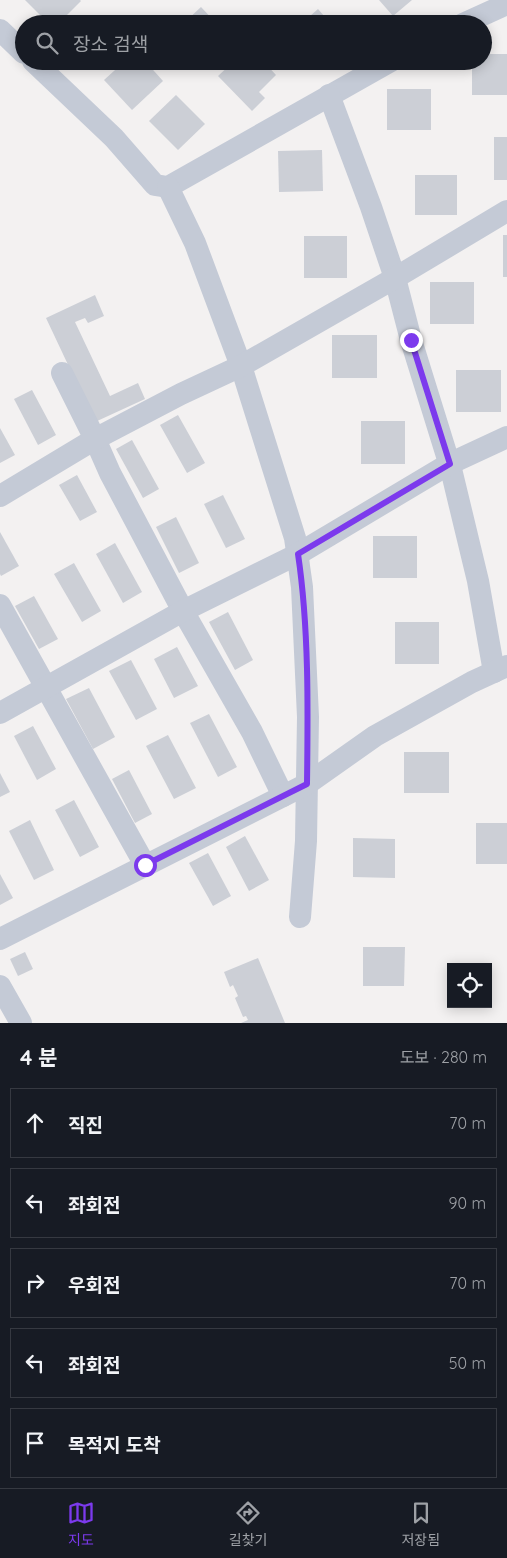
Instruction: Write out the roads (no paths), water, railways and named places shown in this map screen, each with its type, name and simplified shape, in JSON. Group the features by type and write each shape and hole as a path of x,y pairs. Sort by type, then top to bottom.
{"street":[{"path":"483,15 507,4"},
{"path":"0,30 15,44"},
{"path":"42,70 114,138 156,186 168,187 375,70"},
{"path":"0,939 307,784 374,736 501,668 450,464 411,340 395,278 371,207 329,95"},
{"path":"168,187 195,243 240,366 292,528 298,554 302,587 308,717 306,841 300,918"},
{"path":"0,496 95,440 181,394 240,366 507,212"},
{"path":"62,373 110,473 183,611 252,732 283,796"},
{"path":"0,713 183,611 298,554 450,464 507,438"},
{"path":"0,605 145,865"},
{"path":"0,986 21,1023"}]}
